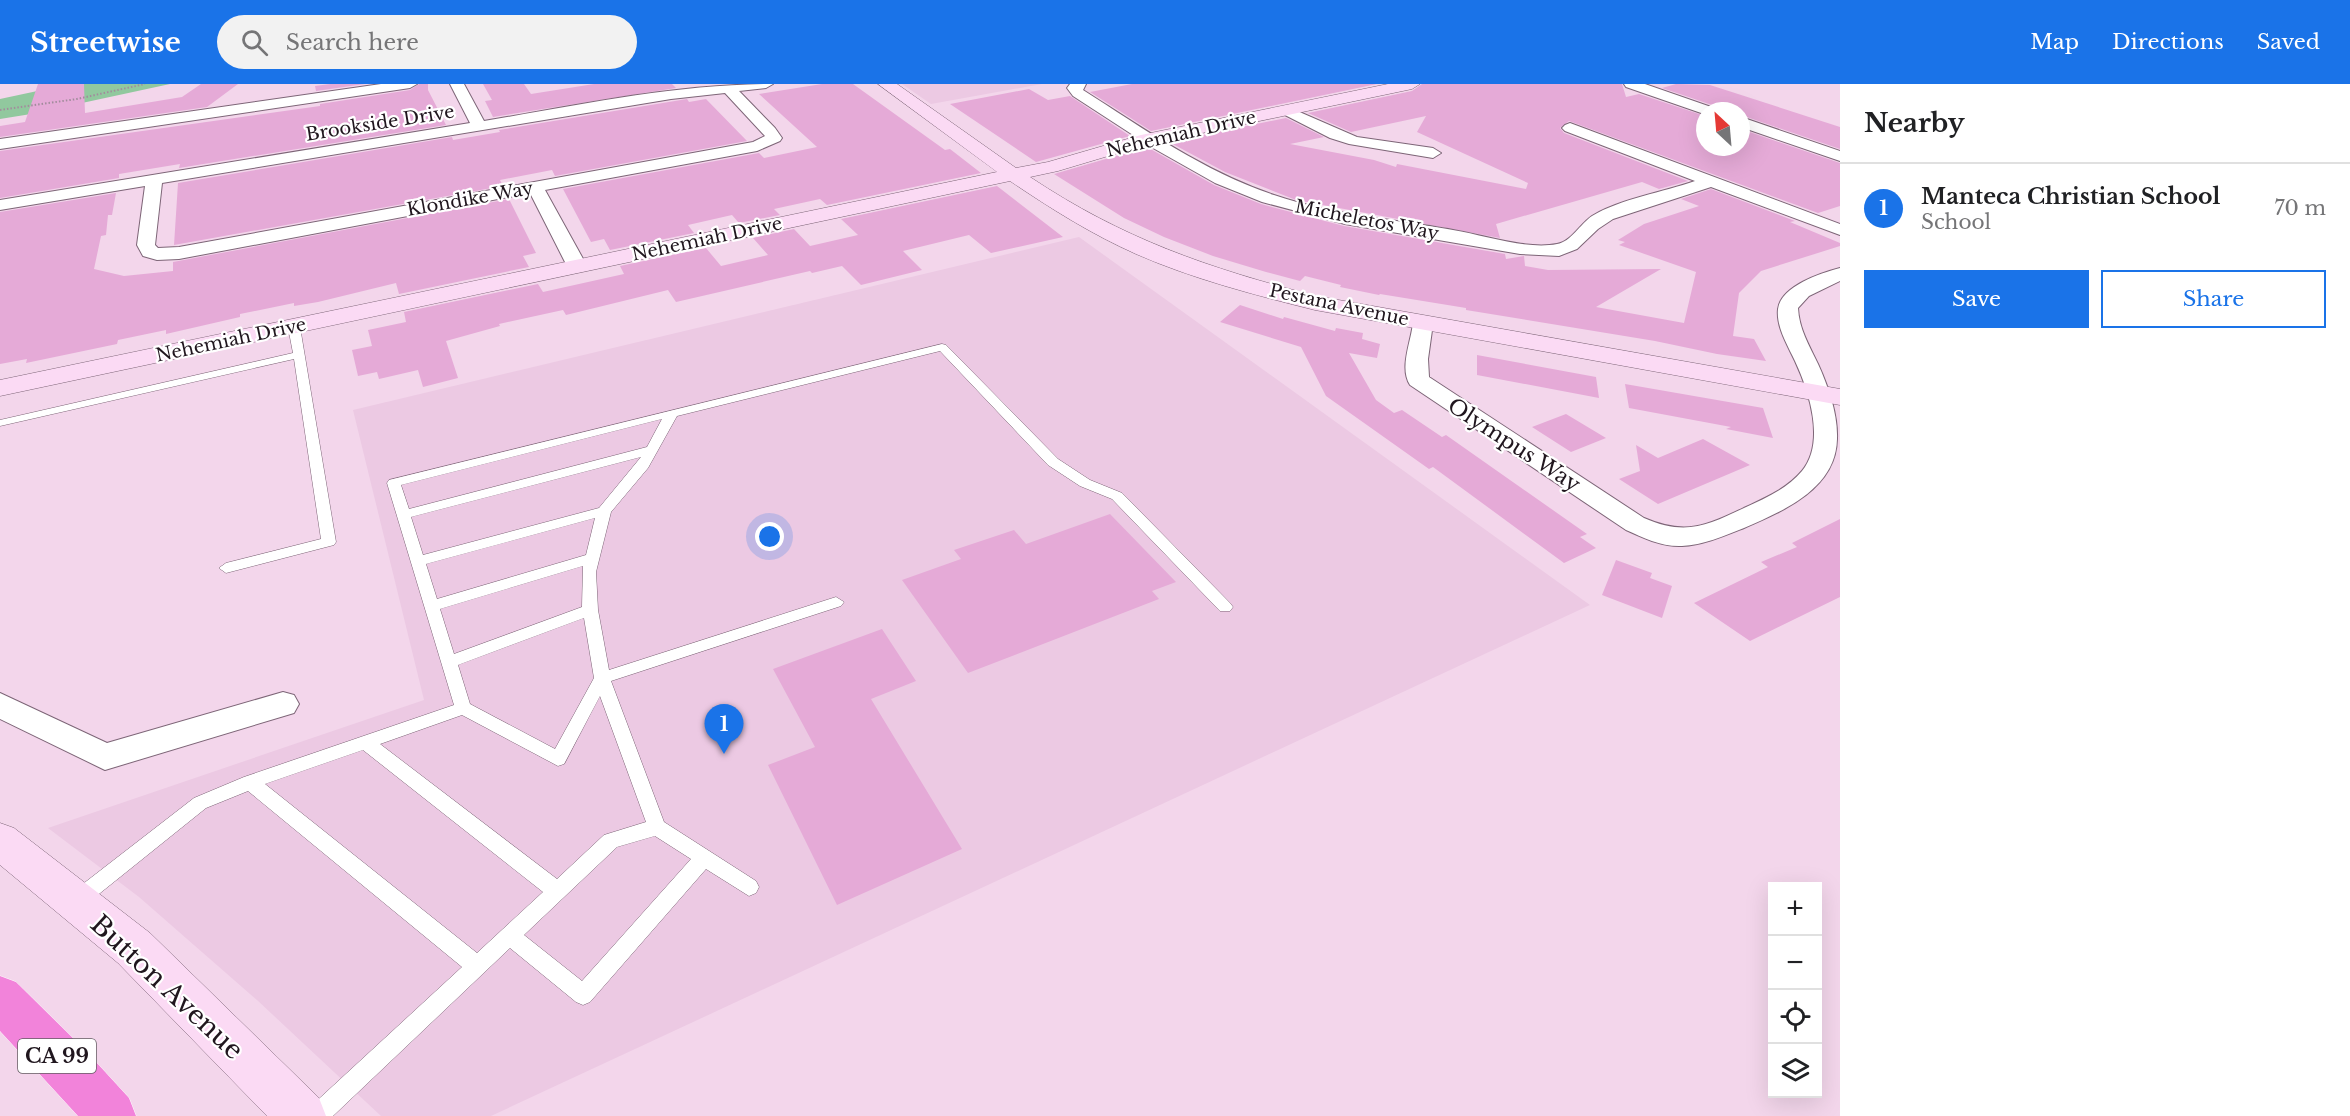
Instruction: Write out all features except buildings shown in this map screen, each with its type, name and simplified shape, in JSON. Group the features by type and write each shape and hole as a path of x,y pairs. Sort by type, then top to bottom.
{"highway":[{"name":"CA 99","path":"0,998 68,1067 111,1116"}],"street":[{"path":"0,144 410,84"},
{"path":"457,84 479,126"},
{"name":"Brookside Drive","path":"0,205 479,126 766,84"},
{"name":"Pestana Avenue","path":"886,84 1015,174 1121,239 1181,265 1230,281 1315,303 1830,395"},
{"name":"Micheletos Way","path":"1079,84 1074,88 1078,93 1151,138 1233,184 1286,204 1373,223 1545,250 1561,249 1575,244 1583,233 1598,220 1618,211 1713,181"},
{"name":"Nehemiah Drive","path":"0,388 1015,174 1151,138 1412,84"},
{"path":"1631,84 1696,106"},
{"path":"273,86 276,104"},
{"name":"Klondike Way","path":"154,180 146,245 150,252 157,254 179,252 757,146 774,138 771,131 728,88"},
{"path":"1288,111 1336,135 1355,141 1433,153"},
{"path":"1750,125 1840,156"},
{"path":"1570,128 1840,230"},
{"path":"535,187 577,266"},
{"path":"1830,395 1794,337 1788,308 1798,293 1840,274"},
{"name":"Olympus Way","path":"1423,323 1423,335 1415,369 1418,380 1635,524 1662,536 1693,536 1712,531 1766,508 1810,482 1825,459 1830,395"},
{"path":"0,705 105,757 284,704"},
{"name":"Button Avenue","path":"0,841 134,948 301,1116"}],"lane":[{"path":"226,568 329,542 294,327"},
{"path":"836,602 602,678 558,759 463,708 394,483 942,347 1053,462 1085,483 1117,496 1226,607"},
{"path":"1,423 298,355"},
{"path":"672,413 642,465 604,511 589,572 590,610 602,678 657,827 749,887"},
{"path":"404,515 651,450"},
{"path":"418,561 604,511"},
{"path":"432,606 592,558"},
{"path":"449,662 590,610"},
{"path":"75,901 200,803 249,782 463,708"},
{"path":"365,742 557,891"},
{"path":"249,782 477,966"},
{"path":"317,1116 611,841 657,827"},
{"path":"510,936 583,995 704,858"}],"path":[{"path":"0,110 69,101 145,84"}],"shaded area":[{"path":"902,84 1042,84 931,104"},
{"path":"1079,237 1590,605 491,1116 381,1116 257,1000 139,897 48,828 424,700 353,410"}],"green space":[{"path":"70,84 170,84 0,119 0,99"}],"place":[{"name":"Manteca Christian School","path":"724,754"}]}
